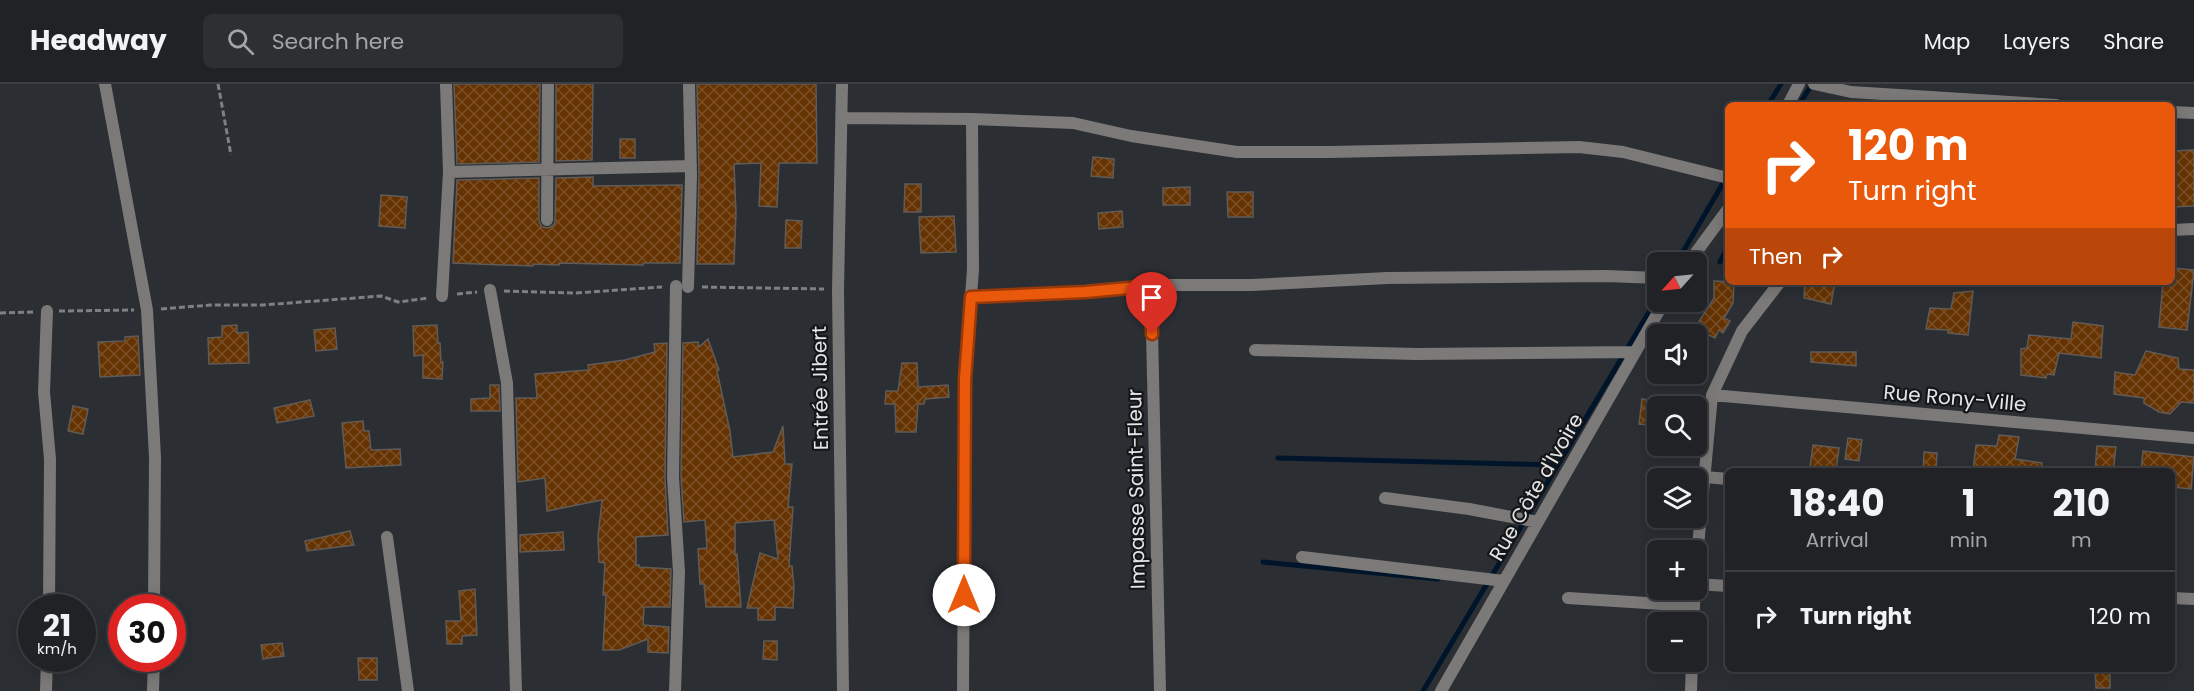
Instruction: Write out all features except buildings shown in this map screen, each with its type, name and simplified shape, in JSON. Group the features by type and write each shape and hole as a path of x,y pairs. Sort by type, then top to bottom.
{"street":[{"path":"105,84 147,310 155,457 154,594"},
{"path":"442,296 449,172 446,84"},
{"path":"547,220 548,84"},
{"path":"675,691 678,572 673,477 682,286 691,166 689,84"},
{"name":"Entrée Jibert","path":"842,84 838,290 843,691"},
{"path":"1790,102 1799,84"},
{"path":"1814,84 1851,92 2009,102"},
{"path":"2175,112 2194,114"},
{"path":"843,118 972,119 1073,123 1131,136 1237,152 1580,147 1623,152 1725,177"},
{"path":"963,691 965,379 973,269 972,119"},
{"path":"449,172 691,166"},
{"path":"1696,252 1725,213"},
{"path":"2175,230 2194,229"},
{"path":"971,297 1085,292 1151,286 1252,285 1387,278 1647,278"},
{"path":"1706,468 1712,395 1742,331 1778,285"},
{"name":"Impasse Saint-Fleur","path":"1151,286 1160,691"},
{"path":"490,290 507,383 516,691"},
{"path":"47,311 44,392 50,459 49,594"},
{"name":"Rue Côte d'Ivoire","path":"1441,691 1658,312"},
{"path":"1255,350 1416,354 1635,352"},
{"name":"Rue Rony-Ville","path":"1712,395 2194,438"},
{"path":"1707,477 1725,479"},
{"path":"1385,498 1469,509 1538,522"},
{"path":"387,537 408,691"},
{"path":"1302,557 1504,581"},
{"path":"1707,585 1725,586"},
{"path":"1568,598 1694,606"},
{"path":"2175,598 2194,598"},
{"path":"1694,600 1694,612"},
{"path":"46,691 47,672"},
{"path":"153,691 154,672"},
{"path":"1691,691 1692,672"}],"path":[{"path":"218,84 231,155"},
{"path":"0,313 263,305 381,296 398,302 490,290 576,293 682,286 838,290"}],"waterway":[{"path":"1770,102 1781,84"},
{"path":"1801,102 1812,84"},
{"path":"1683,252 1725,180"},
{"path":"1720,262 1725,252"},
{"path":"1423,691 1649,312"},
{"path":"1278,458 1556,465"},
{"path":"1263,562 1438,579"}],"route":[{"path":"964,595 965,379 971,297 1085,292 1151,286 1152,334"}]}
